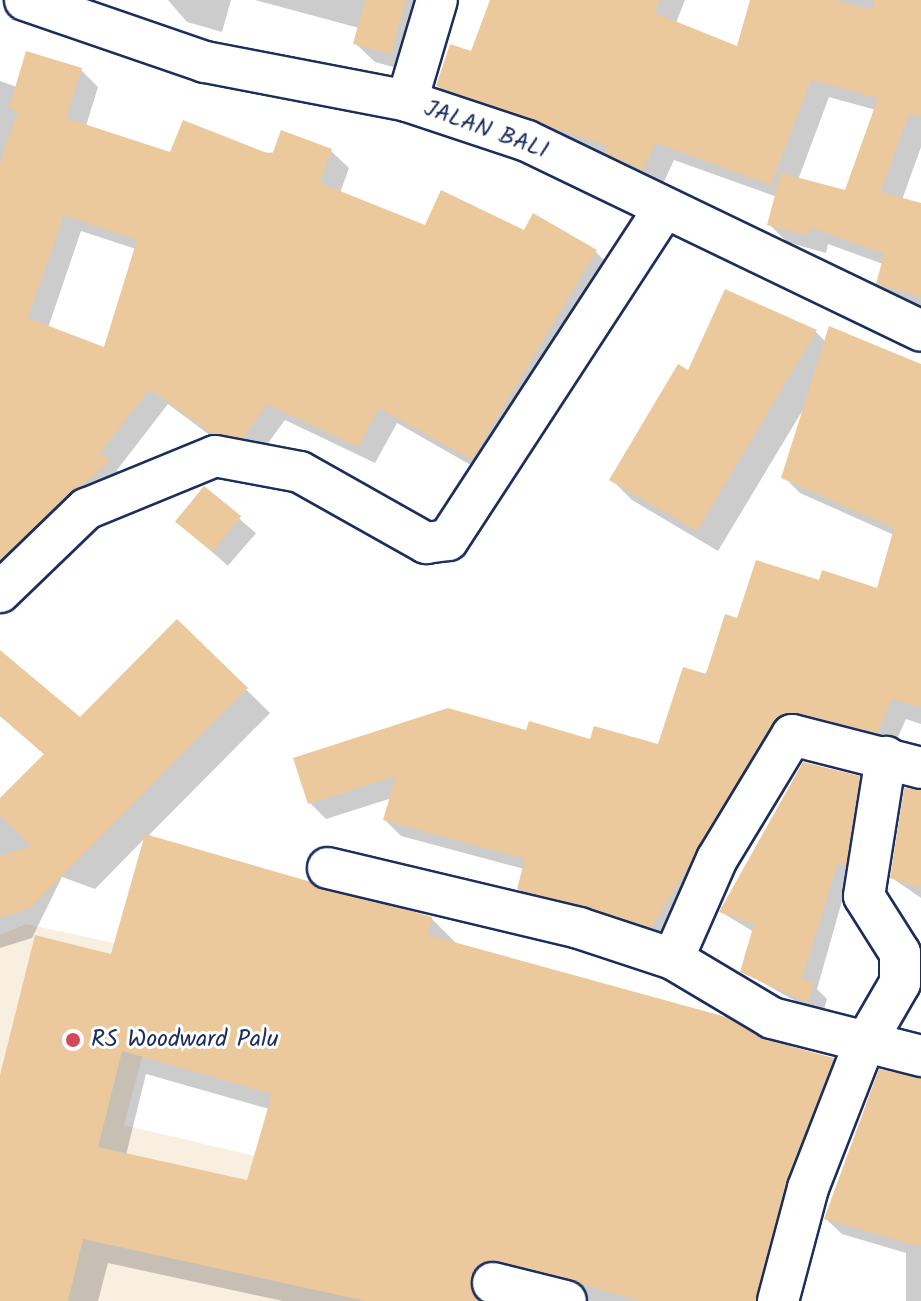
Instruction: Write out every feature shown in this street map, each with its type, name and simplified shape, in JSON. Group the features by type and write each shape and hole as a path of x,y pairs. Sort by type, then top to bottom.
{"street":[{"name":"JALAN BALI","path":"25,0 205,62 407,101 527,141 921,331"},
{"path":"407,101 437,0"},
{"path":"0,592 86,509 215,456 300,472 426,543 448,540 664,209"},
{"path":"673,959 717,859 792,735 903,762 864,896 901,965 900,983 863,1047 808,1188 778,1301"},
{"path":"328,868 673,959 720,981 747,1008 863,1047 921,1056"},
{"path":"493,1283 566,1301"}],"shaded area":[{"name":"RS Woodward Palu","path":"26,924 169,955 124,1125 365,1182 372,1265 478,1281 473,1301 0,1301 0,935"}],"building":[{"path":"365,0 406,0 391,54 353,44"},
{"path":"490,0 660,0 655,13 737,46 750,0 835,0 872,10 874,0 921,0 921,117 909,114 881,192 921,203 921,297 876,284 884,254 810,227 808,236 767,225 781,173 845,190 878,98 811,80 771,185 656,143 643,170 605,153 608,147 436,86 450,44 471,51"},
{"path":"26,51 82,68 66,118 170,152 183,120 272,155 281,130 332,149 320,183 425,225 441,190 524,230 533,213 597,250 472,460 379,408 358,447 267,404 243,438 212,434 150,389 100,452 110,461 0,560 0,163 18,111 9,108","holes":["64,215 137,240 104,347 28,318"]},
{"path":"725,289 817,330 697,531 609,480 678,364 688,370"},
{"path":"829,326 921,364 921,708 892,699 877,733 782,714 651,928 517,889 525,859 383,820 396,776 308,804 293,758 448,708 526,730 529,721 590,739 594,726 658,744 683,667 706,674 725,614 737,618 756,560 819,580 822,570 877,588 894,528 781,478"},
{"path":"204,486 241,516 212,552 175,522"},
{"path":"177,619 248,688 30,908 0,918 0,856 31,846 0,816 0,798 44,754 0,716 0,650 80,717"},
{"path":"803,762 860,776 846,866 838,863 802,979 814,983 808,1003 740,972 754,924 719,912"},
{"path":"904,788 921,790 921,888 890,878"},
{"path":"145,834 432,917 428,935 726,1017 766,1040 834,1058 786,1182 756,1301 641,1301 498,1261 471,1277 479,1301 366,1301 83,1239 68,1301 0,1301 0,1075 35,935 111,954","holes":["122,1051 272,1094 247,1180 98,1147"]},
{"path":"879,1069 921,1078 921,1247 824,1219"}],"place":[{"name":"RS Woodward Palu","path":"73,1040"}]}
